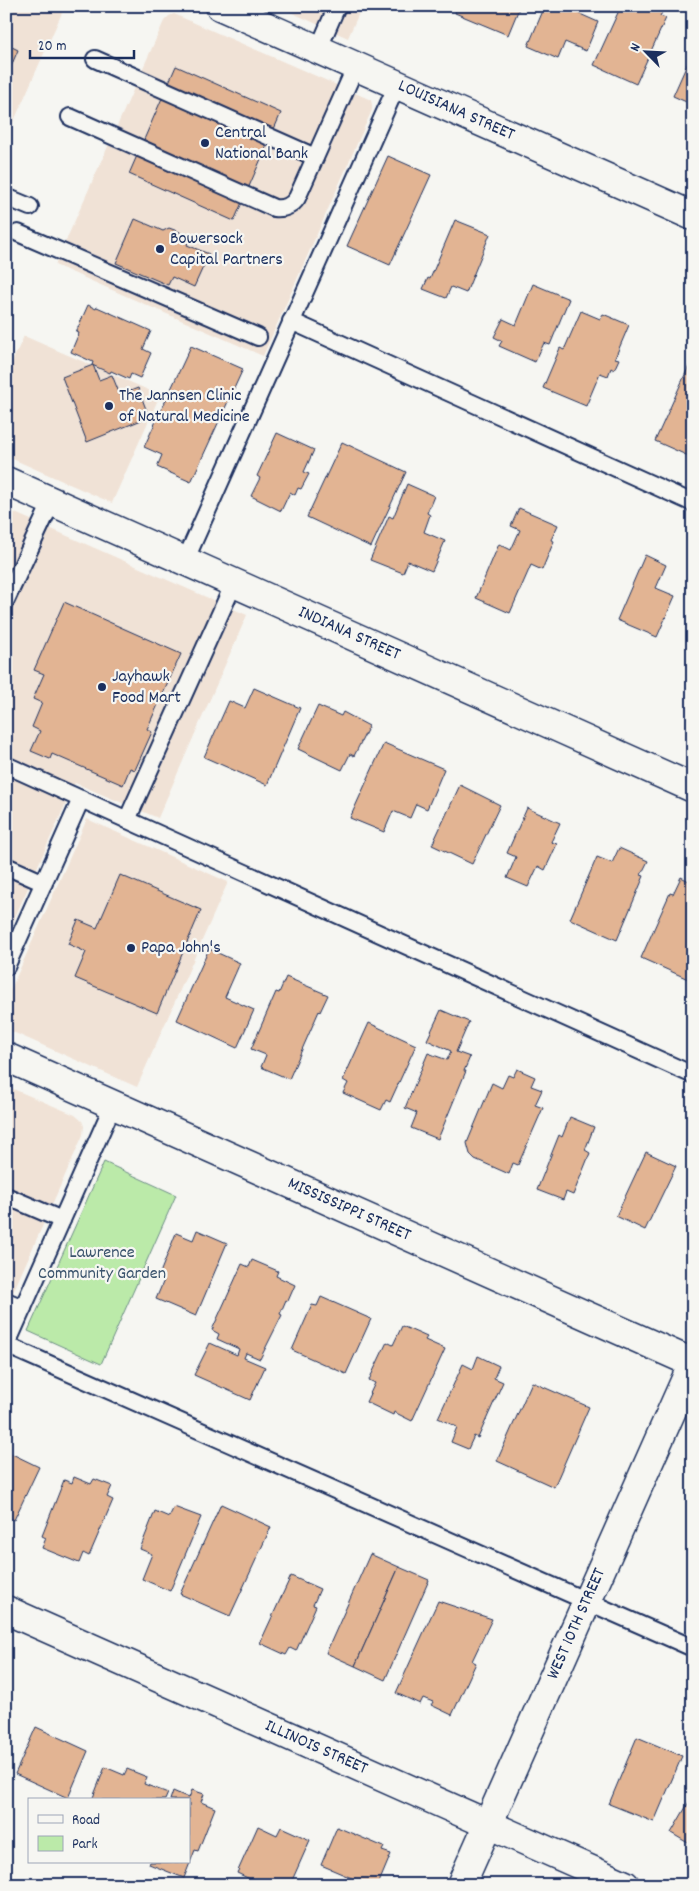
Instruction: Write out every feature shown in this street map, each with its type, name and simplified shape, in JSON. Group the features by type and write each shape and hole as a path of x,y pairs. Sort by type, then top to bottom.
{"street":[{"name":"LOUISIANA STREET","path":"220,6 693,216"},
{"name":"INDIANA STREET","path":"6,481 693,788"},
{"name":"MISSISSIPPI STREET","path":"6,1057 693,1363"},
{"name":"WEST 10TH STREET","path":"461,1885 693,1363"},
{"name":"ILLINOIS STREET","path":"6,1610 625,1885"}],"lane":[{"path":"318,50 337,6"},
{"path":"96,59 315,157"},
{"path":"70,117 274,208 282,209 292,205 297,198 356,66"},
{"path":"185,561 397,85"},
{"path":"6,196 30,207"},
{"path":"18,233 258,337"},
{"path":"291,321 693,503"},
{"path":"6,600 52,501"},
{"path":"127,820 234,583"},
{"path":"6,765 693,1075"},
{"path":"6,967 81,799"},
{"path":"6,866 44,882"},
{"path":"113,1105 6,1346 693,1648"},
{"path":"6,1196 62,1220"},
{"path":"6,1301 23,1308"}],"shaded area":[{"path":"6,6 65,6 6,139"},
{"path":"277,6 362,6 348,38"},
{"path":"174,14 371,100 372,110 263,356 55,265 164,21"},
{"path":"24,336 160,395 112,503 6,456 6,375"},
{"path":"6,509 247,615 158,818 75,783 6,937"},
{"path":"87,819 228,882 137,1087 6,1029 6,1000"},
{"path":"6,1086 75,1115 82,1121 84,1126 83,1135 6,1308"}],"green space":[{"name":"Lawrence Community Garden","path":"104,1162 176,1195 101,1364 28,1331"}],"building":[{"path":"457,6 520,6 508,35 455,13"},
{"path":"545,6 573,6 571,10 598,22 586,51 565,42 558,59 528,46"},
{"path":"621,6 653,6 663,11 660,16 666,18 636,84 594,65"},
{"path":"6,44 18,50 6,78"},
{"path":"693,51 693,105 673,96"},
{"name":"Central National Bank","path":"176,66 281,113 234,221 129,174"},
{"path":"388,156 431,175 390,265 347,246"},
{"name":"Bowersock Capital Partners","path":"135,219 163,231 169,228 180,232 181,240 188,243 187,245 209,254 194,287 172,277 168,285 116,263"},
{"path":"455,220 490,234 466,293 451,287 446,298 423,289 428,278 430,279"},
{"path":"533,284 569,299 550,345 544,343 535,362 499,346 502,341 494,337 503,319 516,325"},
{"path":"88,305 96,309 97,307 151,331 143,349 151,353 140,378 131,374 129,379 111,371 110,373 92,365 93,362 71,352 79,333 76,332"},
{"path":"581,311 600,319 603,314 629,325 615,358 619,359 614,370 611,368 608,376 600,373 586,406 543,388 560,348 564,350"},
{"path":"191,346 243,369 191,482 157,467 162,455 144,447"},
{"path":"693,357 693,458 655,441"},
{"name":"The Jannsen Clinic of Natural Medicine","path":"93,365 99,380 112,375 120,395 138,388 149,417 87,442 62,377"},
{"path":"277,433 314,450 304,472 309,474 301,489 298,488 295,495 290,492 281,511 251,496 260,478 257,476"},
{"path":"342,442 406,472 371,547 307,517"},
{"path":"407,484 434,496 427,513 430,515 424,532 445,541 432,571 408,561 403,573 370,560 389,516 393,518"},
{"path":"519,508 558,525 551,540 554,541 542,570 531,565 510,613 476,598 499,544 511,550 520,530 511,526"},
{"path":"645,555 666,565 656,588 675,596 657,637 617,620"},
{"name":"Jayhawk Food Mart","path":"64,602 181,654 147,729 152,732 135,770 130,768 123,785 52,754 50,759 31,751 40,731 32,727 42,703 33,699 44,674 34,670"},
{"path":"254,688 300,708 267,785 204,757 229,701 245,708"},
{"path":"318,706 341,716 343,712 369,726 354,756 350,754 342,770 298,749"},
{"path":"384,743 444,769 427,809 416,804 410,818 393,811 384,832 350,818"},
{"path":"460,785 500,805 472,864 432,845"},
{"path":"527,808 560,823 551,842 557,844 545,870 538,866 528,887 507,878 516,857 507,853"},
{"path":"619,848 648,861 641,875 644,876 617,940 570,919 597,857 612,863"},
{"name":"Papa John's","path":"120,875 201,910 157,1013 75,978 86,952 68,944 78,920 97,928"},
{"path":"681,877 693,883 693,968 688,979 641,958 670,893 673,894"},
{"path":"209,949 240,963 225,997 254,1010 237,1048 177,1020"},
{"path":"286,977 328,995 289,1079 261,1067 266,1055 251,1049 276,992 279,993"},
{"path":"441,1010 469,1022 456,1052 470,1057 438,1139 411,1128 417,1113 405,1108 428,1053 447,1060 451,1051 427,1040"},
{"path":"369,1023 416,1045 390,1102 386,1100 381,1110 343,1093 348,1083 343,1080"},
{"path":"517,1069 535,1077 531,1086 542,1090 535,1105 543,1108 518,1165 513,1163 509,1174 475,1159 470,1154 467,1143 492,1083 502,1088 508,1075 513,1077"},
{"path":"570,1117 594,1127 585,1150 590,1153 573,1195 566,1192 563,1200 537,1190 559,1135 562,1137"},
{"path":"646,1152 676,1166 645,1230 616,1216"},
{"path":"197,1230 227,1243 196,1316 156,1299 164,1280 158,1278 176,1233 193,1240"},
{"path":"252,1260 278,1271 276,1276 295,1285 288,1301 286,1300 280,1314 282,1315 260,1359 246,1353 244,1358 265,1367 250,1400 194,1375 210,1343 237,1355 239,1349 217,1339 219,1334 212,1330 242,1264 249,1267"},
{"path":"321,1297 371,1319 346,1374 292,1350 312,1305 317,1306"},
{"path":"402,1326 427,1337 425,1340 445,1349 412,1421 394,1412 393,1415 366,1402 375,1383 369,1380 387,1342 393,1345"},
{"path":"478,1356 499,1366 494,1378 503,1382 478,1438 474,1436 468,1449 451,1442 457,1427 438,1418 463,1364 473,1369"},
{"path":"532,1382 589,1407 554,1487 497,1461"},
{"path":"6,1451 39,1467 14,1520 8,1517 6,1521"},
{"path":"74,1477 91,1484 94,1479 112,1486 107,1497 113,1500 89,1556 83,1553 79,1563 42,1548 46,1538 42,1536 64,1480 72,1483"},
{"path":"221,1504 271,1527 230,1616 180,1594"},
{"path":"174,1507 201,1517 170,1591 142,1579 152,1554 140,1549 155,1511 169,1517"},
{"path":"370,1554 399,1567 355,1666 326,1653"},
{"path":"399,1567 429,1580 385,1680 355,1666"},
{"path":"291,1576 320,1589 313,1605 316,1606 296,1651 290,1648 286,1655 260,1643"},
{"path":"438,1601 492,1619 472,1661 476,1663 452,1715 431,1705 433,1702 423,1698 420,1704 396,1693"},
{"path":"36,1727 88,1751 68,1798 15,1774"},
{"path":"637,1737 682,1756 654,1822 609,1804"},
{"path":"105,1767 124,1775 127,1769 147,1777 144,1784 168,1793 166,1798 93,1798"},
{"path":"192,1790 204,1794 201,1802 215,1808 198,1851 195,1850 190,1863 190,1798"},
{"path":"173,1791 189,1798 171,1798"},
{"path":"693,1795 693,1846 671,1833"},
{"path":"258,1826 277,1835 281,1827 310,1840 290,1885 252,1885 254,1881 237,1873"},
{"path":"337,1827 384,1847 382,1851 391,1854 378,1885 370,1882 368,1885 321,1865"},
{"path":"149,1864 190,1864 184,1878"}],"place":[{"name":"Central National Bank","path":"205,143"},
{"name":"Bowersock Capital Partners","path":"160,249"},
{"name":"The Jannsen Clinic of Natural Medicine","path":"109,406"},
{"name":"Jayhawk Food Mart","path":"102,687"},
{"name":"Papa John's","path":"131,948"}]}
